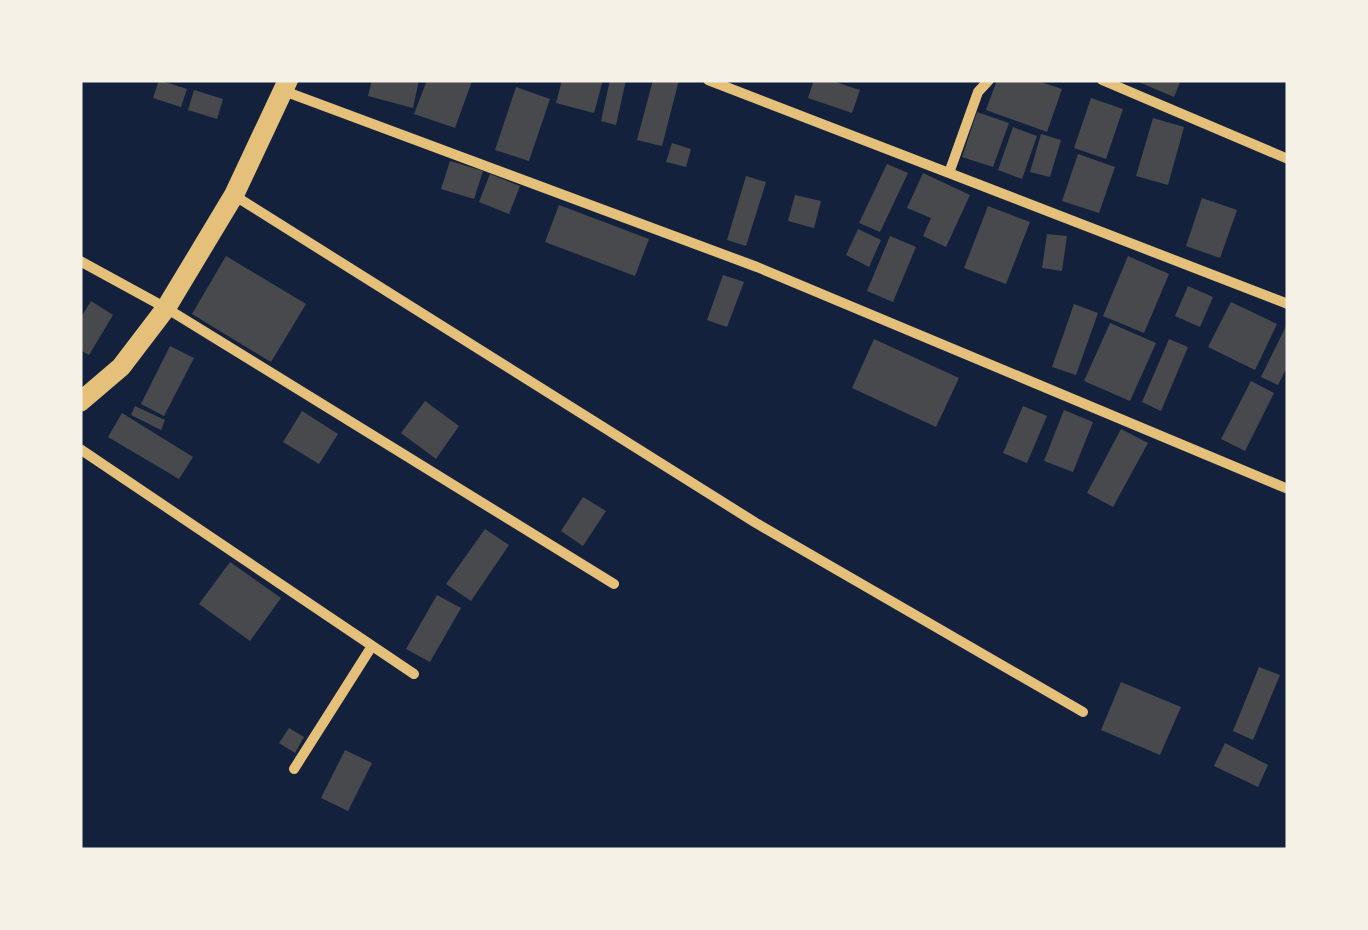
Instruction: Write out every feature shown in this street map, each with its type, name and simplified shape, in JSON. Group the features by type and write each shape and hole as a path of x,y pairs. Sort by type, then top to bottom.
{"main road":[{"path":"80,402 121,367 166,308 234,196 286,86"}],"street":[{"path":"708,80 1288,304"},
{"path":"949,173 978,92 989,80"},
{"path":"1102,80 1288,160"},
{"path":"286,86 757,267 1288,490"},
{"path":"234,196 756,523 1083,712"},
{"path":"80,261 166,308 614,584"},
{"path":"80,449 414,674"},
{"path":"294,769 372,646"}],"building":[{"path":"159,80 187,89 181,107 153,98"},
{"path":"372,80 419,80 413,108 368,96"},
{"path":"427,80 472,81 455,128 414,114"},
{"path":"562,80 603,80 594,113 556,103"},
{"path":"610,80 626,80 616,125 601,121"},
{"path":"653,80 679,80 662,146 637,140"},
{"path":"814,80 829,80 860,90 852,113 808,98"},
{"path":"997,80 1035,80 1062,89 1047,132 986,110"},
{"path":"1134,80 1181,80 1174,97"},
{"path":"516,87 550,99 529,161 495,150"},
{"path":"194,90 223,99 217,119 188,110"},
{"path":"1091,98 1123,109 1106,159 1074,148"},
{"path":"977,112 1009,123 993,167 962,157"},
{"path":"1153,118 1184,127 1168,185 1136,176"},
{"path":"1013,127 1037,136 1022,179 998,170"},
{"path":"1041,134 1061,140 1050,177 1030,172"},
{"path":"672,143 691,149 686,167 666,162"},
{"path":"1078,154 1115,167 1099,213 1062,201"},
{"path":"450,161 483,171 474,199 441,189"},
{"path":"887,164 908,173 880,232 859,223"},
{"path":"923,173 970,195 946,247 923,236 931,218 907,208"},
{"path":"490,174 520,186 509,214 479,202"},
{"path":"746,176 766,182 746,246 727,240"},
{"path":"795,195 821,201 814,228 788,221"},
{"path":"1202,198 1237,210 1220,258 1186,246"},
{"path":"559,205 649,239 635,276 545,242"},
{"path":"988,206 1030,222 1006,284 964,268"},
{"path":"858,229 881,240 869,267 846,255"},
{"path":"1047,234 1067,236 1062,271 1042,268"},
{"path":"890,236 916,247 893,302 867,291"},
{"path":"226,256 306,304 271,362 192,314"},
{"path":"1128,256 1169,274 1144,333 1103,316"},
{"path":"723,275 744,282 727,327 707,320"},
{"path":"1188,286 1213,297 1200,327 1175,316"},
{"path":"91,301 113,315 89,355 80,350 80,319"},
{"path":"1231,302 1277,324 1255,370 1208,347"},
{"path":"1074,304 1098,313 1076,375 1052,367"},
{"path":"1288,322 1288,365 1278,385 1261,377"},
{"path":"1110,323 1156,343 1130,401 1084,381"},
{"path":"874,339 959,378 936,427 852,388"},
{"path":"1169,339 1188,347 1161,411 1142,402"},
{"path":"170,346 194,358 164,416 141,404"},
{"path":"1251,381 1274,393 1245,451 1221,439"},
{"path":"425,401 459,426 436,459 401,433"},
{"path":"135,406 165,420 161,430 131,415"},
{"path":"1023,406 1047,416 1027,463 1003,453"},
{"path":"1064,410 1093,422 1073,472 1044,461"},
{"path":"302,411 338,434 319,464 283,442"},
{"path":"122,413 193,457 179,479 108,437"},
{"path":"1121,429 1148,443 1113,507 1087,493"},
{"path":"583,497 606,511 583,546 561,531"},
{"path":"485,529 509,545 471,601 446,584"},
{"path":"230,562 281,598 250,641 199,604"},
{"path":"437,595 461,608 430,662 406,649"},
{"path":"1259,667 1280,675 1253,740 1233,731"},
{"path":"1121,682 1181,707 1160,755 1101,730"},
{"path":"289,728 304,737 295,753 279,743"},
{"path":"1225,743 1268,765 1258,787 1214,766"},
{"path":"345,750 372,763 348,811 321,798"}]}
